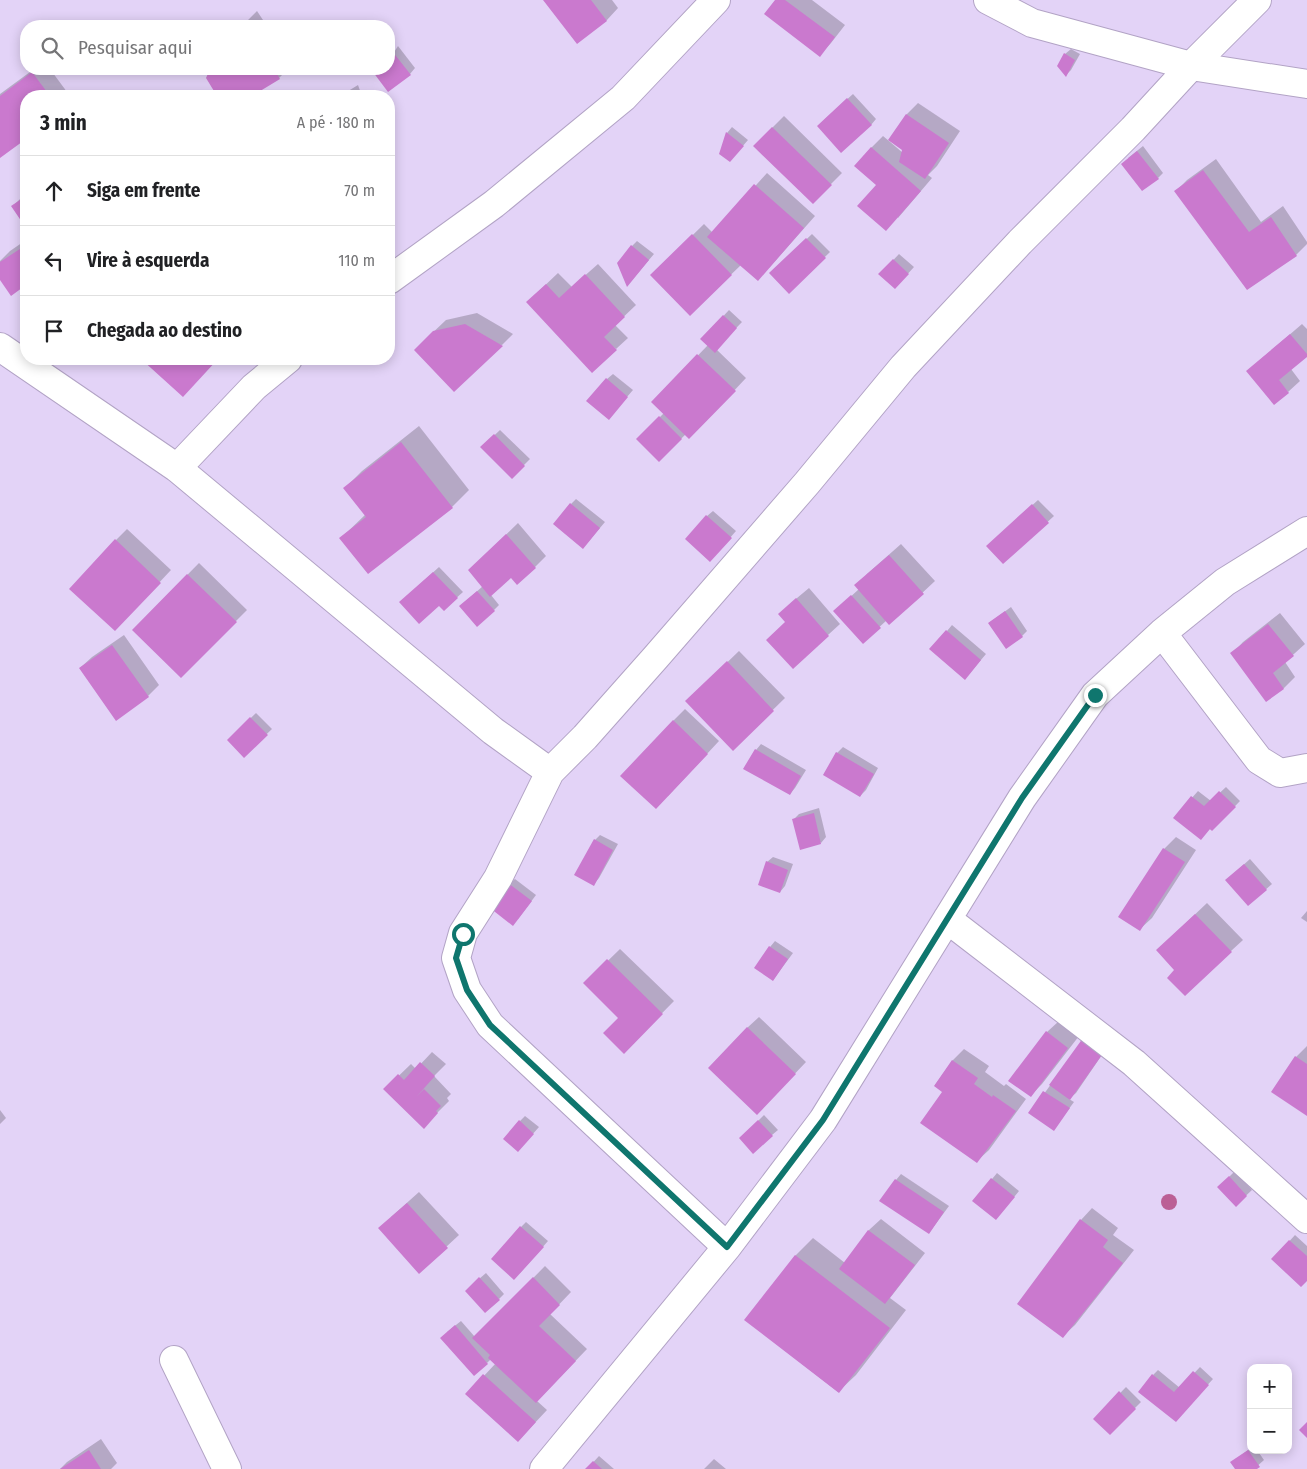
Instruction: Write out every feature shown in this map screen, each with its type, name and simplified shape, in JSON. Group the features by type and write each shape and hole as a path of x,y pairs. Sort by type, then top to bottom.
{"street":[{"path":"395,276 494,204 623,98 716,0"},
{"path":"988,0 1032,23 1191,66 1307,84"},
{"path":"727,1247 490,1025 467,990 456,958 463,934 498,878 550,772 585,737 656,657 807,483 903,367 1020,242 1133,129 1191,66 1257,0"},
{"path":"0,347 20,361"},
{"path":"26,365 177,468 493,731 550,772"},
{"path":"177,468 254,387 281,365"},
{"path":"544,1469 727,1247 823,1120 1022,798 1095,695 1162,633 1225,582 1307,531"},
{"path":"1162,633 1259,760 1280,773 1307,768"},
{"path":"947,919 1134,1063 1307,1219"},
{"path":"174,1360 227,1469"}],"building":[{"path":"543,0 591,0 607,21 577,44"},
{"path":"775,0 785,0 835,37 820,57 764,14"},
{"path":"1064,53 1075,60 1066,77 1057,66"},
{"path":"395,55 411,75 391,90 386,90 375,75 395,75"},
{"path":"28,75 34,75 46,90 20,90 20,143 0,158 0,96"},
{"path":"207,75 278,75 280,79 262,90 213,90 206,78"},
{"path":"847,98 872,125 841,153 817,126"},
{"path":"906,114 949,143 925,179 899,162 902,150 888,140"},
{"path":"772,127 832,185 813,204 753,146"},
{"path":"726,132 744,146 730,162 719,154"},
{"path":"871,147 921,191 886,231 857,206 876,185 854,166"},
{"path":"1137,151 1159,179 1142,191 1121,164"},
{"path":"1203,170 1249,232 1271,217 1297,256 1247,290 1174,191"},
{"path":"754,184 804,228 758,281 707,237"},
{"path":"20,200 20,219 11,206"},
{"path":"692,234 732,275 690,316 650,275"},
{"path":"806,238 826,258 789,294 769,273"},
{"path":"631,245 649,260 627,287 617,263"},
{"path":"20,249 20,289 11,296 0,280 0,262"},
{"path":"893,259 909,274 895,289 878,274"},
{"path":"585,274 625,317 604,337 617,350 592,373 526,302 546,284 559,298"},
{"path":"723,315 737,328 715,353 700,339"},
{"path":"465,324 503,346 454,392 414,350 433,331"},
{"path":"1290,334 1307,354 1307,357 1279,380 1289,393 1274,405 1246,371"},
{"path":"697,354 736,391 689,439 651,402"},
{"path":"148,365 212,365 183,397"},
{"path":"606,378 628,397 609,420 586,401"},
{"path":"659,416 682,439 659,462 636,439"},
{"path":"494,434 525,466 512,479 480,447"},
{"path":"401,442 453,508 368,574 339,538 366,517 343,488"},
{"path":"570,503 600,528 583,549 553,524"},
{"path":"1032,504 1049,523 1003,564 986,546"},
{"path":"706,515 732,538 710,562 685,539"},
{"path":"506,534 536,568 517,585 511,578 490,597 468,570"},
{"path":"115,539 161,583 115,631 69,589"},
{"path":"889,555 924,594 889,625 854,585"},
{"path":"433,572 458,598 444,611 439,606 419,624 399,602"},
{"path":"187,574 237,622 181,678 132,630"},
{"path":"477,591 495,611 477,627 459,606"},
{"path":"851,595 881,628 863,644 833,611"},
{"path":"796,598 829,636 793,669 766,640 785,622 778,614"},
{"path":"1005,611 1023,637 1006,649 988,623"},
{"path":"1268,624 1294,656 1273,673 1284,689 1266,702 1230,653"},
{"path":"946,630 981,660 965,680 929,649"},
{"path":"112,645 149,697 116,721 79,668"},
{"path":"727,661 774,711 733,751 685,701"},
{"path":"250,717 268,735 244,758 227,740"},
{"path":"673,720 708,754 656,809 620,776"},
{"path":"755,749 801,776 790,795 743,769"},
{"path":"836,752 874,774 860,797 823,775"},
{"path":"1219,791 1236,807 1212,831 1210,829 1201,840 1173,818 1191,796 1204,806"},
{"path":"814,813 821,844 800,850 792,819"},
{"path":"594,839 613,850 594,886 574,875"},
{"path":"1163,848 1185,862 1140,931 1118,917"},
{"path":"766,861 788,870 780,893 758,885"},
{"path":"1244,864 1267,890 1248,906 1225,880"},
{"path":"508,883 532,901 513,926 490,908"},
{"path":"1195,914 1232,952 1185,996 1167,978 1174,970 1156,950"},
{"path":"769,946 788,959 773,981 754,968"},
{"path":"607,959 663,1014 624,1054 603,1033 618,1018 583,983"},
{"path":"747,1027 796,1074 757,1115 708,1068"},
{"path":"1046,1031 1068,1048 1031,1097 1008,1081"},
{"path":"1083,1038 1104,1052 1070,1100 1049,1085"},
{"path":"1295,1056 1307,1064 1307,1116 1271,1092"},
{"path":"952,1060 978,1078 974,1084 1016,1111 977,1163 920,1123 942,1092 934,1086"},
{"path":"420,1062 435,1076 417,1096 424,1089 441,1106 436,1111 438,1113 424,1129 383,1089 398,1074 404,1080"},
{"path":"1043,1091 1070,1108 1054,1131 1028,1113"},
{"path":"519,1120 534,1134 518,1152 503,1139"},
{"path":"758,1120 773,1136 753,1154 739,1138"},
{"path":"1229,1176 1247,1196 1236,1207 1217,1187"},
{"path":"991,1178 1015,1197 996,1220 972,1201"},
{"path":"895,1179 944,1212 929,1234 879,1201"},
{"path":"407,1203 448,1248 419,1274 378,1228"},
{"path":"1080,1219 1108,1240 1103,1247 1123,1263 1063,1338 1017,1304"},
{"path":"520,1226 544,1247 514,1280 491,1259"},
{"path":"868,1230 915,1265 885,1304 839,1269"},
{"path":"1289,1240 1307,1256 1307,1281 1301,1287 1271,1259"},
{"path":"795,1255 890,1328 839,1393 744,1320"},
{"path":"479,1277 500,1300 485,1313 465,1291"},
{"path":"533,1277 560,1305 539,1326 576,1361 536,1403 488,1358 490,1355 472,1338"},
{"path":"455,1325 488,1364 474,1376 440,1338"},
{"path":"1193,1371 1209,1385 1176,1422 1138,1392 1152,1374 1174,1392"},
{"path":"483,1374 536,1422 518,1442 465,1394"},
{"path":"1119,1391 1136,1409 1110,1435 1093,1419"},
{"path":"1307,1422 1307,1438 1299,1430"},
{"path":"89,1450 101,1469 60,1469"},
{"path":"1247,1451 1247,1454 1251,1454 1260,1467 1257,1469 1235,1469 1230,1462"},
{"path":"593,1461 602,1469 585,1469"}],"route":[{"path":"463,934 456,958 467,990 490,1025 727,1247 823,1120 1022,798 1095,695"}]}
